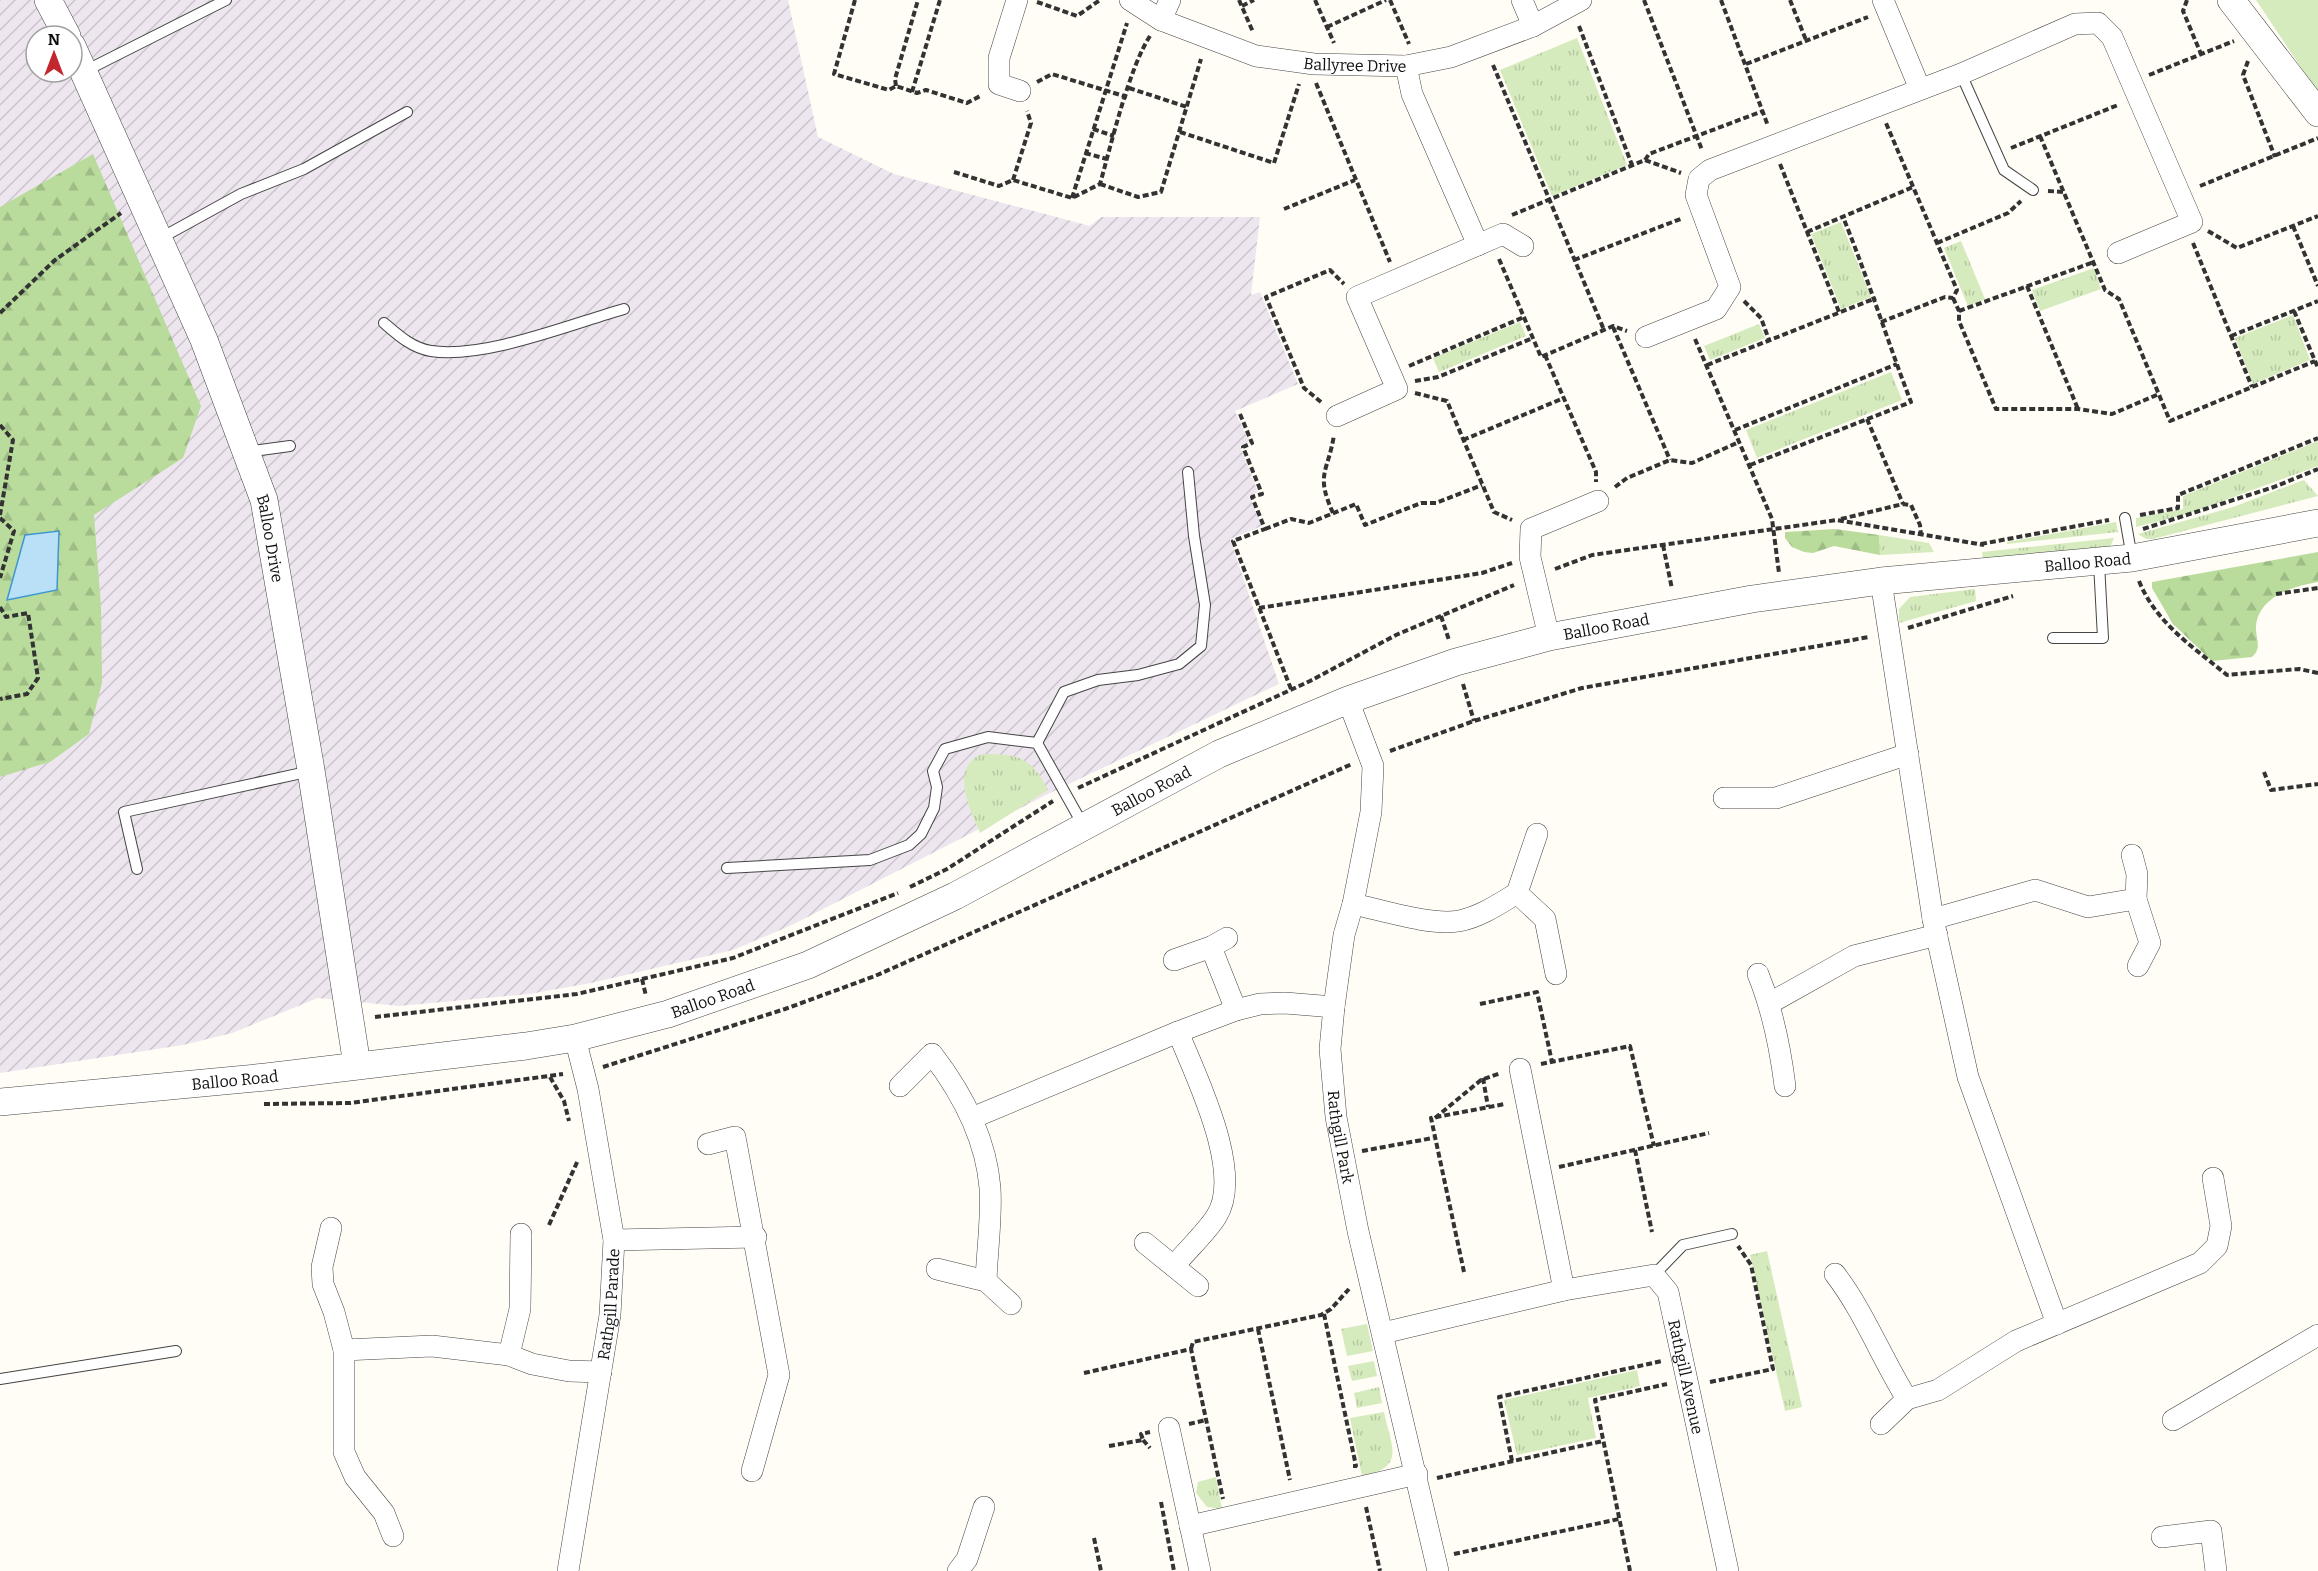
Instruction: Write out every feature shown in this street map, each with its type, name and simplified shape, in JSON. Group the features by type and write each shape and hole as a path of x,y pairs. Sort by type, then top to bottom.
{"street":[{"path":"48,0 61,24"},
{"path":"1017,0 999,58 999,84 1020,91"},
{"path":"1161,20 1170,0"},
{"path":"1522,0 1533,26"},
{"path":"2231,0 2318,113"},
{"name":"Ballyree Drive","path":"1133,2 1161,20 1256,56 1309,63 1412,65 1451,57 1533,26 1576,3"},
{"path":"1885,5 1920,89"},
{"path":"1646,337 1716,309 1730,287 1696,195 1704,175 1961,74 2075,24 2098,23 2112,37 2179,194 2189,224 2118,253"},
{"path":"1412,65 1412,94 1480,239"},
{"name":"Balloo Drive","path":"85,71 204,340 264,500 311,771 357,1065"},
{"path":"1337,416 1394,382 1358,297 1480,239 1503,234 1523,246"},
{"path":"1549,637 1530,556 1532,529 1598,501"},
{"name":"Balloo Road","path":"0,1102 266,1077 525,1046 575,1038 668,1014 808,965 955,896 1083,825 1219,754 1453,654 1782,595 1881,581 2098,562 2136,561 2318,523"},
{"path":"1881,581 1935,927 1968,1077 2057,1324"},
{"name":"Rathgill Park","path":"1348,700 1373,766 1371,812 1353,904 1344,935 1334,1007 1330,1049 1336,1117 1367,1268 1437,1565"},
{"path":"1724,798 1776,798 1908,753"},
{"path":"1353,904 1433,920 1457,921 1480,915 1517,893 1537,834"},
{"path":"2132,855 2137,874 2136,899 2150,943 2138,966"},
{"path":"1770,1003 1854,956 2035,891 2088,908 2136,899"},
{"path":"1517,893 1545,919 1556,974"},
{"path":"1174,960 1219,943 1236,1011"},
{"path":"1758,974 1770,1003 1780,1041 1785,1086"},
{"path":"972,1118 1178,1032 1236,1011 1260,1004 1285,1003 1334,1007"},
{"path":"1174,1266 1218,1215 1224,1170 1218,1133 1178,1032"},
{"name":"Rathgill Parade","path":"568,1571 610,1315 614,1240 584,1071 575,1038"},
{"path":"900,1086 932,1054 950,1077 972,1118 983,1149 990,1189 986,1281"},
{"path":"1520,1069 1564,1290"},
{"path":"708,1144 735,1137 756,1237 779,1375 752,1471"},
{"path":"1881,1424 1907,1399 1938,1390 2016,1341 2200,1263 2217,1246 2221,1226 2213,1178"},
{"path":"331,1228 322,1267 323,1284 334,1312 344,1350 344,1452 356,1477 384,1513 393,1536"},
{"path":"509,1355 520,1309 521,1234"},
{"path":"614,1240 756,1237"},
{"path":"1145,1243 1198,1286"},
{"path":"937,1269 986,1281 1011,1304"},
{"path":"1835,1274 1856,1301 1881,1357 1907,1399"},
{"path":"1383,1333 1564,1290 1654,1275"},
{"name":"Rathgill Avenue","path":"1654,1275 1668,1292 1728,1571"},
{"path":"2173,1420 2318,1335"},
{"path":"344,1350 432,1346 509,1355 532,1364 569,1371 602,1372"},
{"path":"1169,1428 1200,1571"},
{"path":"1190,1526 1362,1487 1418,1478"},
{"path":"958,1571 967,1559 984,1507"},
{"path":"2162,1537 2211,1531 2216,1571"}],"lane":[{"path":"85,71 226,0"},
{"path":"1961,74 2004,170 2033,190"},
{"path":"158,239 241,194 304,169 407,112"},
{"path":"384,323 407,342 430,351 474,352 624,309"},
{"path":"246,452 290,446"},
{"path":"1037,743 1064,692 1098,680 1138,675 1179,664 1201,646 1205,605 1194,536 1188,472"},
{"path":"2125,518 2136,561"},
{"path":"2054,638 2103,638 2098,562"},
{"path":"727,868 870,860 909,845 921,834 934,808 937,787 933,771 945,749 988,737 1037,743"},
{"path":"1037,743 1083,825"},
{"path":"137,869 124,812 311,771"},
{"path":"1654,1275 1683,1245 1731,1234"},
{"path":"0,1379 176,1351"}],"path":[{"path":"855,0 834,74 890,90 897,86"},
{"path":"897,86 895,79 918,0"},
{"path":"912,92 939,0"},
{"path":"1034,0 1077,16 1100,0"},
{"path":"1239,0 1253,30 1256,56"},
{"path":"1242,6 1254,0"},
{"path":"1315,0 1333,41 1336,64"},
{"path":"1327,27 1388,0 1412,65"},
{"path":"1644,0 1696,135 1704,175 1645,160 1549,200 1480,239 1524,317 1541,357 1613,326 1646,337"},
{"path":"1721,0 1763,111 1774,147 1839,312"},
{"path":"1790,0 1806,40"},
{"path":"2187,0 2183,11 2200,54"},
{"path":"1072,198 1120,36 1133,2"},
{"path":"1576,3 1632,165"},
{"path":"1746,64 1885,5"},
{"path":"1649,16 1696,135"},
{"path":"1100,184 1144,45 1161,20"},
{"path":"1996,154 2040,136 2135,90 2200,54 2257,31"},
{"path":"2257,31 2243,75 2275,156"},
{"path":"954,172 999,186 1013,180 1072,198 1100,184 1138,197 1161,192 1208,38"},
{"path":"1484,44 1604,330"},
{"path":"1180,132 1275,163 1309,63"},
{"path":"1309,63 1316,86 1398,279"},
{"path":"1020,91 1052,74 1126,97"},
{"path":"897,86 912,92 926,90 967,103 999,84"},
{"path":"1129,88 1187,107"},
{"path":"1879,106 1957,290 1953,298"},
{"path":"1645,160 1648,154 1763,111"},
{"path":"1013,180 1031,123"},
{"path":"1093,129 1114,136"},
{"path":"2040,136 2105,290 2119,299 2170,422 2315,361"},
{"path":"2179,194 2318,138"},
{"path":"1085,153 1107,159"},
{"path":"1284,209 1356,180"},
{"path":"1807,232 1913,187"},
{"path":"1937,243 2008,213 2033,190 2064,192"},
{"path":"0,313 55,260 141,198"},
{"path":"1574,260 1702,210"},
{"path":"2189,224 2237,248 2318,216"},
{"path":"1750,465 1911,402 1881,322 1876,298 1843,217"},
{"path":"2189,224 2252,387"},
{"path":"2293,226 2318,286"},
{"path":"1959,311 2118,253"},
{"path":"1333,513 1322,489 1337,416 1305,388 1266,297 1330,270 1358,297"},
{"path":"2027,286 2078,409"},
{"path":"1730,287 1761,318 1769,340"},
{"path":"1881,322 1945,297 1953,298"},
{"path":"1707,365 1876,298"},
{"path":"1953,298 1959,311 1959,321 1996,409 2078,409 2112,414 2158,394"},
{"path":"2231,336 2318,301"},
{"path":"2294,311 2318,369"},
{"path":"1394,382 1524,317"},
{"path":"1688,321 1772,519 1782,595"},
{"path":"1613,326 1670,460"},
{"path":"1394,382 1438,376 1533,338"},
{"path":"1545,355 1596,472 1598,501"},
{"path":"1735,430 1897,364"},
{"path":"1394,382 1447,401 1494,512 1532,529"},
{"path":"1463,440 1564,398"},
{"path":"1240,414 1252,443 1243,447 1262,494 1252,497 1265,529"},
{"path":"1867,419 1903,504"},
{"path":"0,425 13,440 0,516 14,531 0,578"},
{"path":"1978,544 2178,508 2178,495 2318,438"},
{"path":"1598,501 1627,478 1670,460 1692,463 1739,442"},
{"path":"2318,469 2178,520 2136,561 2144,594 2167,626 2227,675 2299,669 2318,673"},
{"path":"1291,690 1233,542 1291,519 1309,523 1356,504 1365,525 1421,503 1436,503 1482,485"},
{"path":"1838,520 1903,504 1911,505 1920,525 1921,535"},
{"path":"1663,545 1677,613"},
{"path":"1259,608 1482,573 1530,556"},
{"path":"2276,594 2318,588"},
{"path":"621,1063 785,1009 875,976 1370,758 1474,721 1582,688 1890,633 2021,594"},
{"path":"0,608 6,617 28,613 38,678 27,694 0,699"},
{"path":"1442,616 1474,721"},
{"path":"2264,772 2271,790 2318,784"},
{"path":"1480,1004 1537,992 1552,1062"},
{"path":"1464,1272 1433,1138 1431,1118 1435,1118 1483,1078 1630,1046 1654,1146"},
{"path":"262,1104 350,1103 584,1071"},
{"path":"550,1077 564,1101 570,1124"},
{"path":"1483,1078 1488,1107"},
{"path":"1435,1118 1527,1099"},
{"path":"1541,1171 1709,1133"},
{"path":"1343,1154 1433,1138"},
{"path":"1635,1150 1653,1232"},
{"path":"549,1225 580,1156"},
{"path":"1630,1571 1595,1400 1773,1369 1751,1265 1731,1234"},
{"path":"1227,1517 1191,1349 1193,1342 1324,1314 1367,1268"},
{"path":"1324,1314 1356,1466 1345,1468"},
{"path":"1258,1329 1290,1480"},
{"path":"1084,1373 1191,1349"},
{"path":"1512,1461 1499,1396 1682,1356"},
{"path":"1143,1440 1149,1444 1151,1456"},
{"path":"1418,1478 1603,1441"},
{"path":"1279,1483 1301,1478"},
{"path":"1362,1487 1380,1571"},
{"path":"1158,1490 1174,1571"},
{"path":"1223,1496 1234,1493"},
{"path":"1437,1565 1619,1519"},
{"path":"1094,1538 1101,1571"}],"shaded area":[{"path":"0,0 788,0 818,137 894,174 1090,226 1101,217 1260,217 1251,295 1260,292 1298,384 1235,411 1249,442 1240,446 1258,492 1249,496 1262,526 1230,539 1279,684 1050,793 792,925 733,950 591,983 529,994 399,1006 318,998 232,1033 183,1045 0,1073"}],"green space":[{"path":"2256,0 2318,0 2318,93"},
{"path":"1577,38 1627,165 1552,196 1500,70"},
{"path":"93,154 201,406 183,458 94,515 101,606 102,683 89,734 50,762 0,777 0,207"},
{"path":"1841,222 1871,297 1841,309 1811,234"},
{"path":"1961,241 1985,299 1968,306 1944,248"},
{"path":"2094,268 2101,289 2040,311 2032,290"},
{"path":"2293,315 2310,360 2253,384 2235,338"},
{"path":"1520,322 1526,336 1439,372 1433,358"},
{"path":"1759,324 1765,338 1710,360 1704,346"},
{"path":"1891,372 1902,400 1757,458 1746,430"},
{"path":"2318,441 2318,466 2187,514 2136,527 2136,518 2183,509 2183,496"},
{"path":"2304,480 2318,496 2153,539 2146,539 2138,534 2233,507"},
{"path":"2116,522 2118,532 2007,544 2007,542"},
{"path":"1835,529 1879,535 1880,555 1834,546 1813,553 1804,552 1792,547 1785,538 1785,532"},
{"path":"1879,535 1929,543 1934,552 1880,555"},
{"path":"2114,538 2110,547 2031,557 1983,558 1982,552"},
{"path":"2318,552 2318,582 2279,594 2264,607 2256,626 2258,643 2257,650 2252,657 2212,661 2173,624 2152,588 2152,582"},
{"path":"1975,589 1976,601 1899,623 1899,609 1910,597"},
{"path":"982,754 1006,755 1022,760 1036,770 1048,790 980,833 971,813 964,779 966,769 972,760"},
{"path":"1767,1251 1802,1407 1785,1411 1750,1255"},
{"path":"1367,1324 1373,1351 1347,1356 1341,1329"},
{"path":"1374,1361 1377,1376 1352,1381 1348,1366"},
{"path":"1637,1370 1640,1386 1588,1398 1596,1438 1517,1455 1504,1400"},
{"path":"1379,1387 1382,1403 1357,1408 1354,1393"},
{"path":"1384,1412 1392,1445 1391,1461 1376,1472 1362,1476 1350,1418"},
{"path":"1216,1477 1222,1509 1207,1507 1196,1493 1198,1482"}],"water":[{"path":"59,531 57,590 7,600 25,535"}]}
